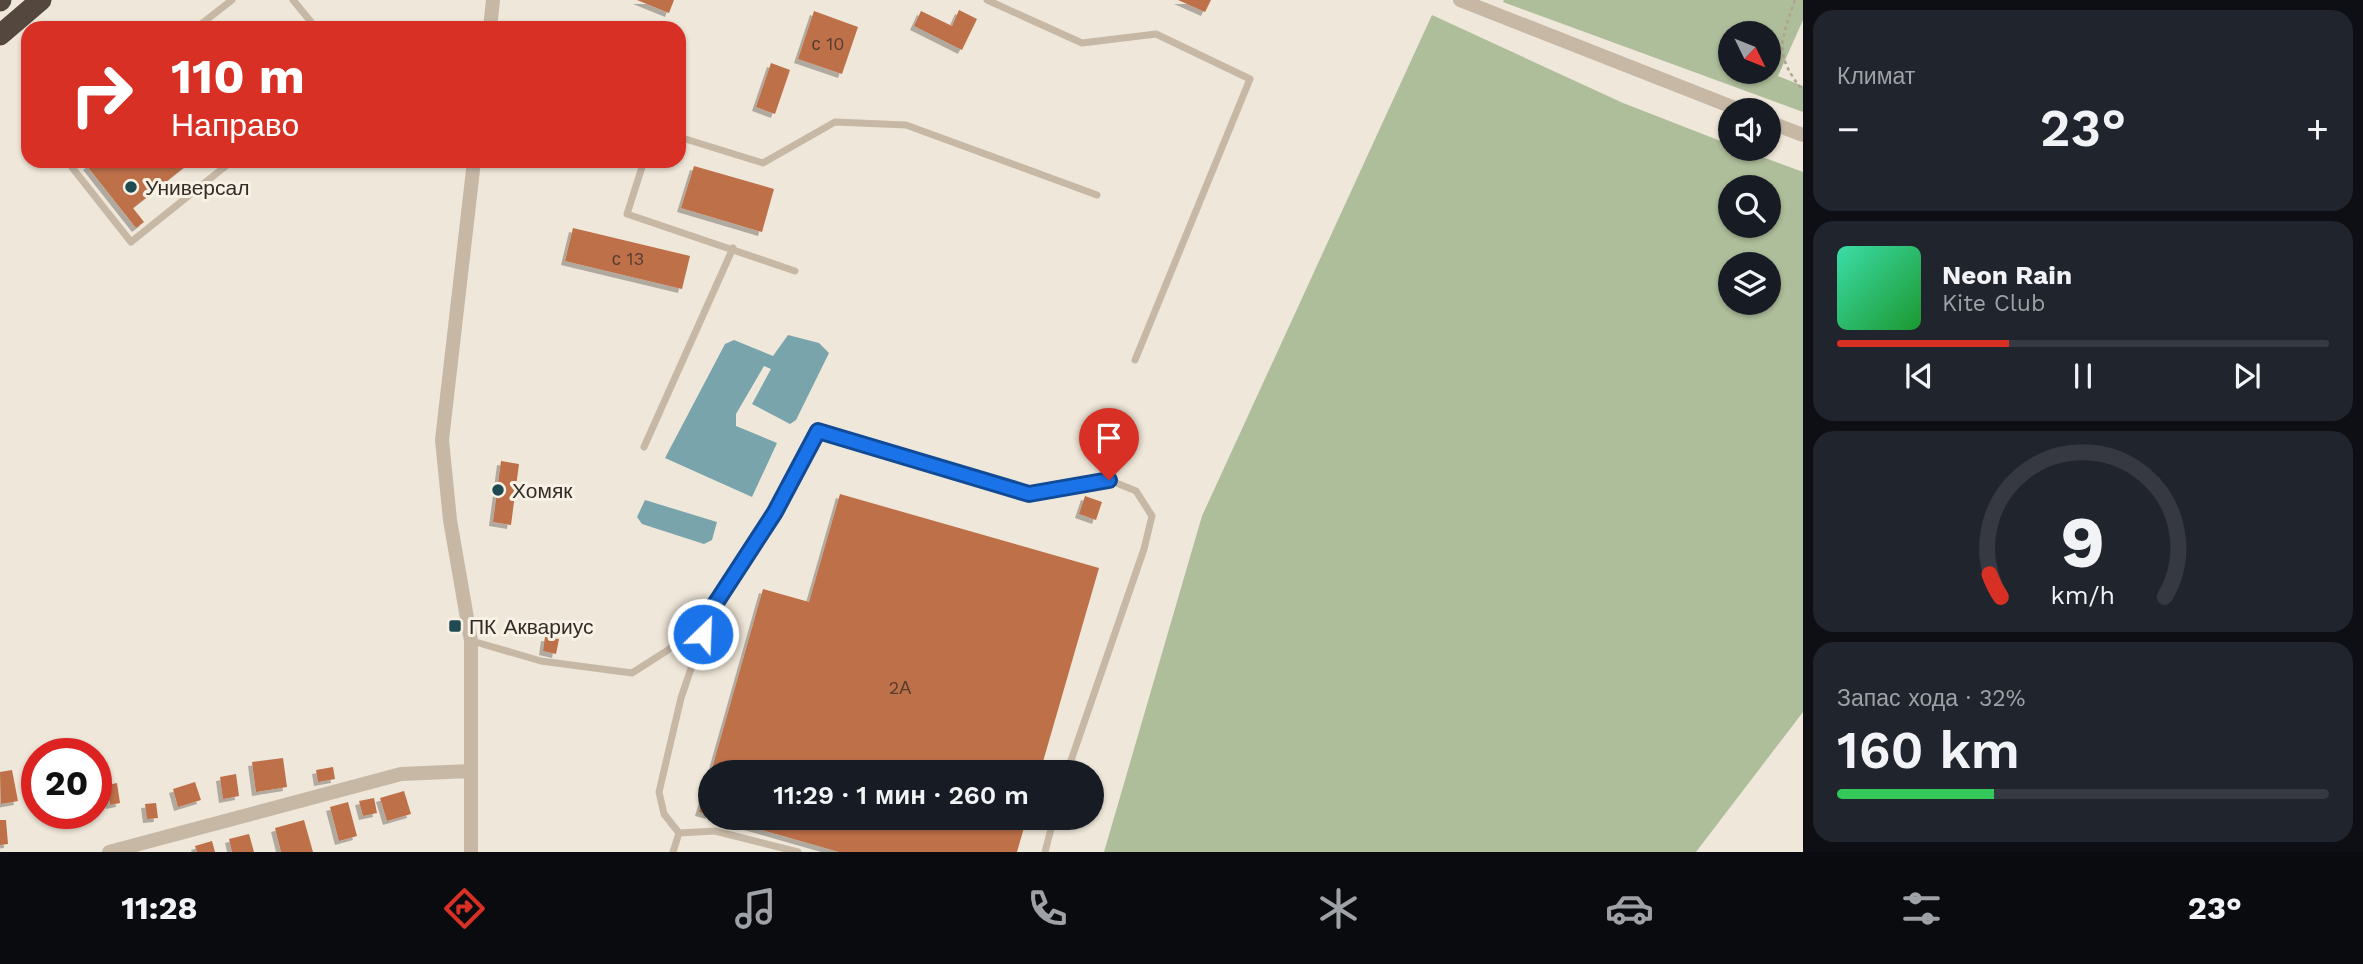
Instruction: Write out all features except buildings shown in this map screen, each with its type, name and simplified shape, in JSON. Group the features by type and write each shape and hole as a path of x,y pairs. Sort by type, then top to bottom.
{"highway":[{"path":"0,35 41,3"}],"street":[{"path":"491,21 493,0"},
{"path":"1460,0 1718,101"},
{"path":"1781,127 1803,135"},
{"path":"471,852 471,641 450,520 442,440 473,168"},
{"path":"109,852 401,774 470,771"}],"lane":[{"path":"205,21 232,0"},
{"path":"293,0 310,21"},
{"path":"987,0 1082,43 1156,34 1250,79 1135,360"},
{"path":"686,139 763,163 835,122 906,125 1097,195"},
{"path":"73,168 131,242 223,168"},
{"path":"642,168 627,214 795,271"},
{"path":"643,447 733,248"},
{"path":"679,833 664,814 659,792 681,698 710,612 775,512 818,431 1029,494 1109,480 1136,491 1152,516 1071,760"},
{"path":"471,641 541,661 632,673 668,650 710,612"},
{"path":"1045,852 1051,830"},
{"path":"679,833 715,831 798,852"},
{"path":"673,852 679,833"}],"path":[{"path":"1795,0 1783,39 1784,67 1803,91"}],"green space":[{"path":"1803,0 1803,20 1782,67 1782,21 1718,21 1718,81 1503,2"},
{"path":"1432,15 1623,103 1718,140 1718,161 1773,161 1803,172 1803,712 1696,852 1104,852 1202,516"},
{"path":"1782,78 1803,86 1803,112 1781,104 1781,98 1765,98 1727,84 1782,84"}],"water":[{"path":"788,335 819,343 829,353 796,420 790,424 752,404 771,369 764,366 736,414 736,426 777,443 752,497 665,458 725,344 734,340 773,356"},
{"path":"645,500 717,522 712,540 704,544 642,524 637,517"}],"place":[{"name":"Универсал","path":"131,187"},
{"name":"Хомяк","path":"498,490"},
{"name":"ПК Аквариус","path":"455,626"}],"route":[{"path":"703,634 710,612 775,512 818,431 1029,494 1109,480"}]}
